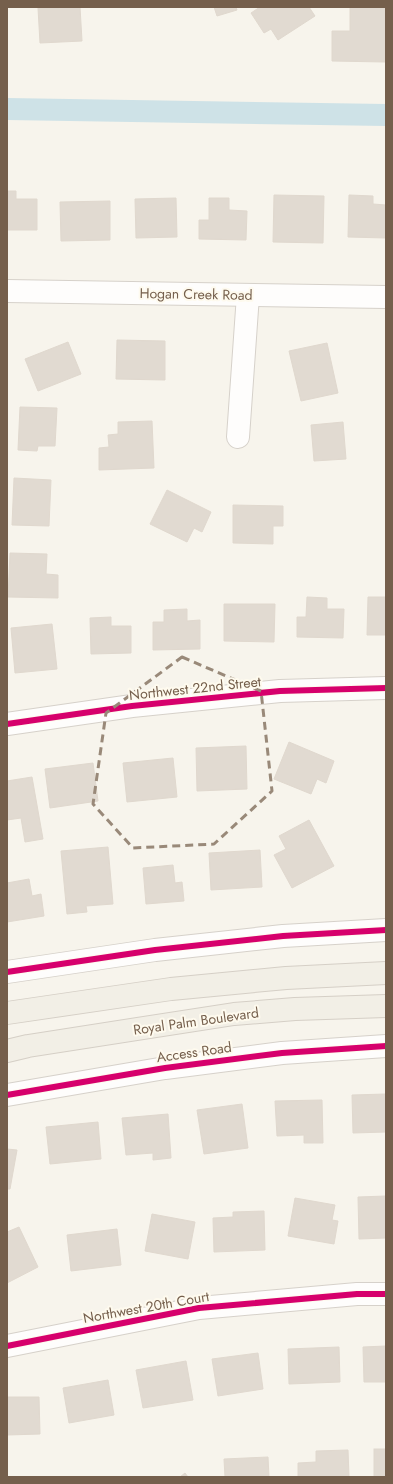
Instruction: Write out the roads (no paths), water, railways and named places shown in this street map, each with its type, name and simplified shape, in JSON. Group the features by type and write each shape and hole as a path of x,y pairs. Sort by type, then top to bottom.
{"main road":[{"path":"7,1014 171,989 286,978 386,973"},
{"name":"Royal Palm Boulevard","path":"7,1051 28,1046 234,1014 295,1009 386,1006"}],"street":[{"name":"Hogan Creek Road","path":"7,291 386,297"},
{"path":"238,437 248,295"},
{"name":"Northwest 22nd Street","path":"7,724 132,706 280,691 386,688"},
{"path":"7,972 156,950 283,936 386,930"},
{"name":"Access Road","path":"7,1095 173,1066 282,1053 386,1046"},
{"name":"Northwest 20th Court","path":"7,1346 199,1308 357,1294 386,1294"}],"waterway":[{"path":"7,109 386,115"}]}
